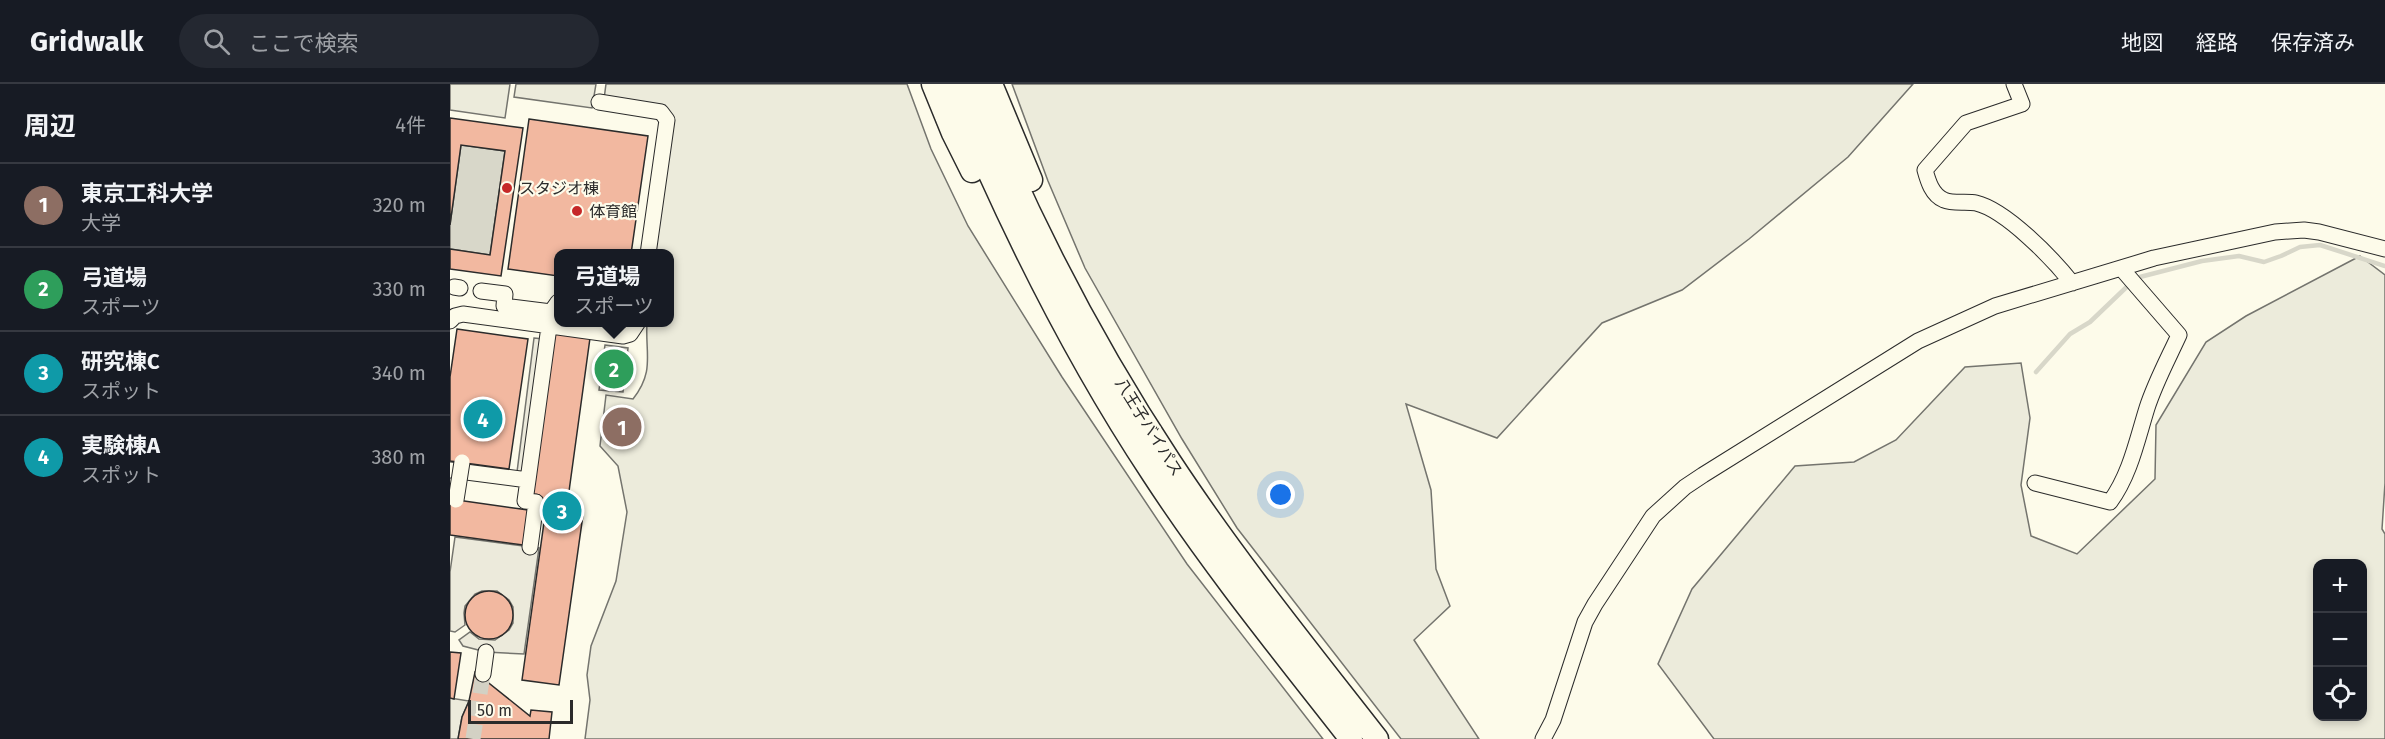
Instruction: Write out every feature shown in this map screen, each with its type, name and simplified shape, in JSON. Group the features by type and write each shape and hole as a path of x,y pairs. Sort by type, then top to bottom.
{"highway":[{"path":"933,84 953,133 977,181 1004,228 1046,289"},
{"name":"八王子バイパス","path":"951,84 988,172 1046,289 1096,381 1159,484 1214,562 1351,739"},
{"name":"八王子バイパス","path":"973,84 1041,234 1109,362 1164,453 1213,525 1377,739"},
{"path":"991,84 1109,362"}],"street":[{"path":"2014,84 2022,104 1966,123 1925,170 1929,187 1944,200 1978,203 2009,221 2038,246 2072,282"},
{"path":"599,102 661,112 667,120 649,249"},
{"path":"1543,739 1553,720 1585,622 1594,604 1640,533 1669,501 1703,475 1918,341 1995,306 2072,282 2124,271 2154,258 2290,230 2325,233 2385,249"},
{"path":"2035,483 2110,502 2117,493 2135,449 2148,405 2179,335 2124,271"},
{"path":"467,289 505,294 504,306 531,313 553,313"},
{"path":"450,321 455,316 463,314 553,313"},
{"path":"530,547 538,501 525,501 553,313"},
{"path":"596,327 623,336 630,334 635,327"},
{"path":"456,500 456,466 528,480"},
{"path":"483,674 486,652"}],"shaded area":[{"path":"450,84 510,84 505,118 450,110"},
{"path":"516,84 596,84 592,108 514,97"},
{"path":"606,84 907,84 931,149 968,226 1062,377 1187,564 1323,739 585,739 590,700 587,675 591,646 616,581 627,512 618,466 600,446 606,395 633,399 647,371 647,327 674,327 674,249 655,249 670,129 658,115 604,99"},
{"path":"1012,84 1913,84 1848,157 1749,239 1682,290 1602,323 1497,438 1406,404 1431,490 1436,569 1450,606 1414,640 1479,739 1401,739 1237,528 1182,439 1085,268 1048,181"},
{"path":"461,145 505,151 490,255 450,249 450,225"},
{"path":"2360,256 2385,275 2385,483 2382,529 2385,534 2385,739 1714,739 1658,664 1692,589 1795,466 1854,462 1896,440 1965,367 2021,363 2030,418 2021,485 2031,536 2077,554 2155,479 2156,425 2206,342 2246,316"},
{"path":"534,338 543,339 526,473 517,472"},
{"path":"605,345 628,348 623,392 599,390"},
{"path":"455,537 539,548 524,654 486,652 463,646 459,640 470,632 479,639 495,640 509,630 513,623 513,607 509,600 497,591 482,591 475,594 465,606 465,625 455,632 450,631 450,572"},
{"path":"450,698 469,701 462,717 458,739 450,739"}],"building":[{"name":"スタジオ棟","path":"450,118 523,128 501,276 450,269 450,249 490,255 505,151 461,145 450,225"},
{"name":"体育館","path":"529,119 648,136 632,249 554,249 554,275 508,269"},
{"path":"457,329 528,339 509,469 450,461 450,377"},
{"path":"555,333 590,338 567,506 580,508 579,514 583,515 559,685 522,680 547,501 539,500 539,495 533,494"},
{"path":"450,499 528,510 523,545 450,535"},
{"path":"484,591 494,591 506,598 513,610 513,620 506,632 494,639 484,639 469,628 465,620 465,610 476,595"},
{"path":"450,652 461,653 454,699 450,698"},
{"path":"475,672 530,716 531,710 552,712 549,739 458,739"}],"waterway":[{"path":"2036,372 2070,334 2090,322 2136,278 2202,261 2239,256 2264,262 2300,247 2320,245 2385,266"}],"tunnel":[{"path":"473,739 483,674"}],"place":[{"name":"スタジオ棟","path":"507,188"},
{"name":"体育館","path":"577,211"},
{"name":"弓道場","path":"614,369"},
{"name":"実験棟A","path":"483,419"},
{"name":"東京工科大学","path":"622,427"},
{"name":"研究棟C","path":"562,511"}]}
